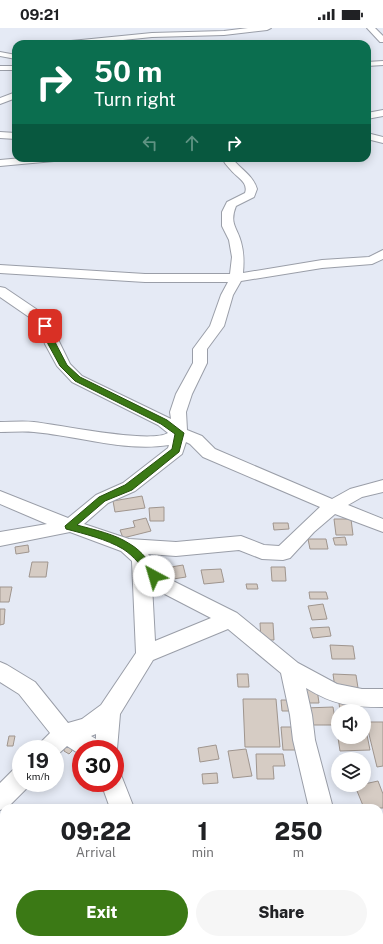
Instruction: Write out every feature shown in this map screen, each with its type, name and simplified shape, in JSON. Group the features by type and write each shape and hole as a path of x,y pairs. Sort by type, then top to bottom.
{"street":[{"path":"101,40 196,30 224,33 267,28"},
{"path":"371,28 383,40"},
{"path":"196,30 197,40"},
{"path":"0,51 12,50"},
{"path":"0,54 12,56"},
{"path":"371,57 383,60"},
{"path":"371,63 383,60"},
{"path":"0,68 12,68"},
{"path":"0,101 12,96"},
{"path":"371,115 383,113"},
{"path":"0,135 12,136"},
{"path":"371,137 383,140"},
{"path":"0,163 12,162"},
{"path":"0,539 70,526 102,499 128,487 176,450 179,433 178,412 184,394 200,363 200,349 217,326 227,295 236,278 238,257 235,240 228,226 228,212 232,204 250,195 252,190 250,182 233,167 230,162"},
{"path":"0,269 145,278 236,278 322,264 372,260 383,254"},
{"path":"0,291 34,314 45,326 52,344 64,366 78,379 164,422 179,433 196,440 209,453 333,506 382,524"},
{"path":"0,427 33,428 116,439 153,442 168,440 179,433"},
{"path":"134,552 240,543 262,552 283,553 308,525 333,506 356,493 383,486"},
{"path":"0,497 70,526 104,537 134,552 162,584 230,619 291,669 333,693 362,698 383,698"},
{"path":"134,552 146,654"},
{"path":"59,740 88,726 109,712 146,654 230,619"},
{"path":"291,669 301,714 304,740 320,804"},
{"path":"0,671 27,688 56,740"},
{"path":"107,740 109,712"},
{"path":"0,799 12,787"},
{"path":"116,792 121,804"}],"building":[{"path":"142,496 145,508 115,512 113,501"},
{"path":"164,507 164,521 150,521 149,508"},
{"path":"146,518 151,531 123,538 120,530 135,527 133,521"},
{"path":"334,519 351,519 353,535 336,535"},
{"path":"273,523 288,523 289,529 274,530"},
{"path":"345,537 347,545 335,545 333,538"},
{"path":"308,539 326,539 328,549 310,549"},
{"path":"28,545 29,552 16,554 15,547"},
{"path":"32,562 48,562 46,577 29,577"},
{"path":"183,565 186,577 167,580 165,568"},
{"path":"271,567 285,567 286,581 272,581"},
{"path":"221,569 224,582 204,584 201,570"},
{"path":"246,584 257,584 258,589 247,589"},
{"path":"0,587 12,587 9,602 0,602"},
{"path":"309,592 326,592 328,599 310,599"},
{"path":"323,604 327,619 312,620 308,606"},
{"path":"0,609 5,609 4,624 0,625"},
{"path":"260,623 273,623 274,640 261,640"},
{"path":"329,627 331,636 313,638 310,628"},
{"path":"330,645 353,646 355,659 332,659"},
{"path":"237,674 248,674 249,687 238,687"},
{"path":"333,674 356,675 358,688 335,688"},
{"path":"302,689 317,689 319,703 304,703"},
{"path":"243,699 276,699 280,747 245,747"},
{"path":"281,700 296,700 297,711 282,711"},
{"path":"339,703 358,704 339,704"},
{"path":"331,707 331,725 307,725 305,708"},
{"path":"371,722 383,722 383,766 377,767 371,742"},
{"path":"281,727 299,727 302,750 283,750"},
{"path":"9,736 15,736 14,740 12,740 12,746 7,746"},
{"path":"339,744 369,744 370,750 340,751"},
{"path":"216,745 219,759 200,762 198,748"},
{"path":"67,746 72,748 72,751 69,754 64,751 64,748"},
{"path":"246,749 252,776 233,778 228,751"},
{"path":"256,754 283,754 285,766 273,766 274,779 257,779"},
{"path":"217,773 218,783 203,784 202,774"},
{"path":"378,781 383,794 383,804 362,804 357,792 371,792 371,783"}],"route":[{"path":"45,326 52,344 64,366 78,379 164,422 179,433 176,450 128,487 102,499 70,526 127,546 140,558 154,576"}]}
